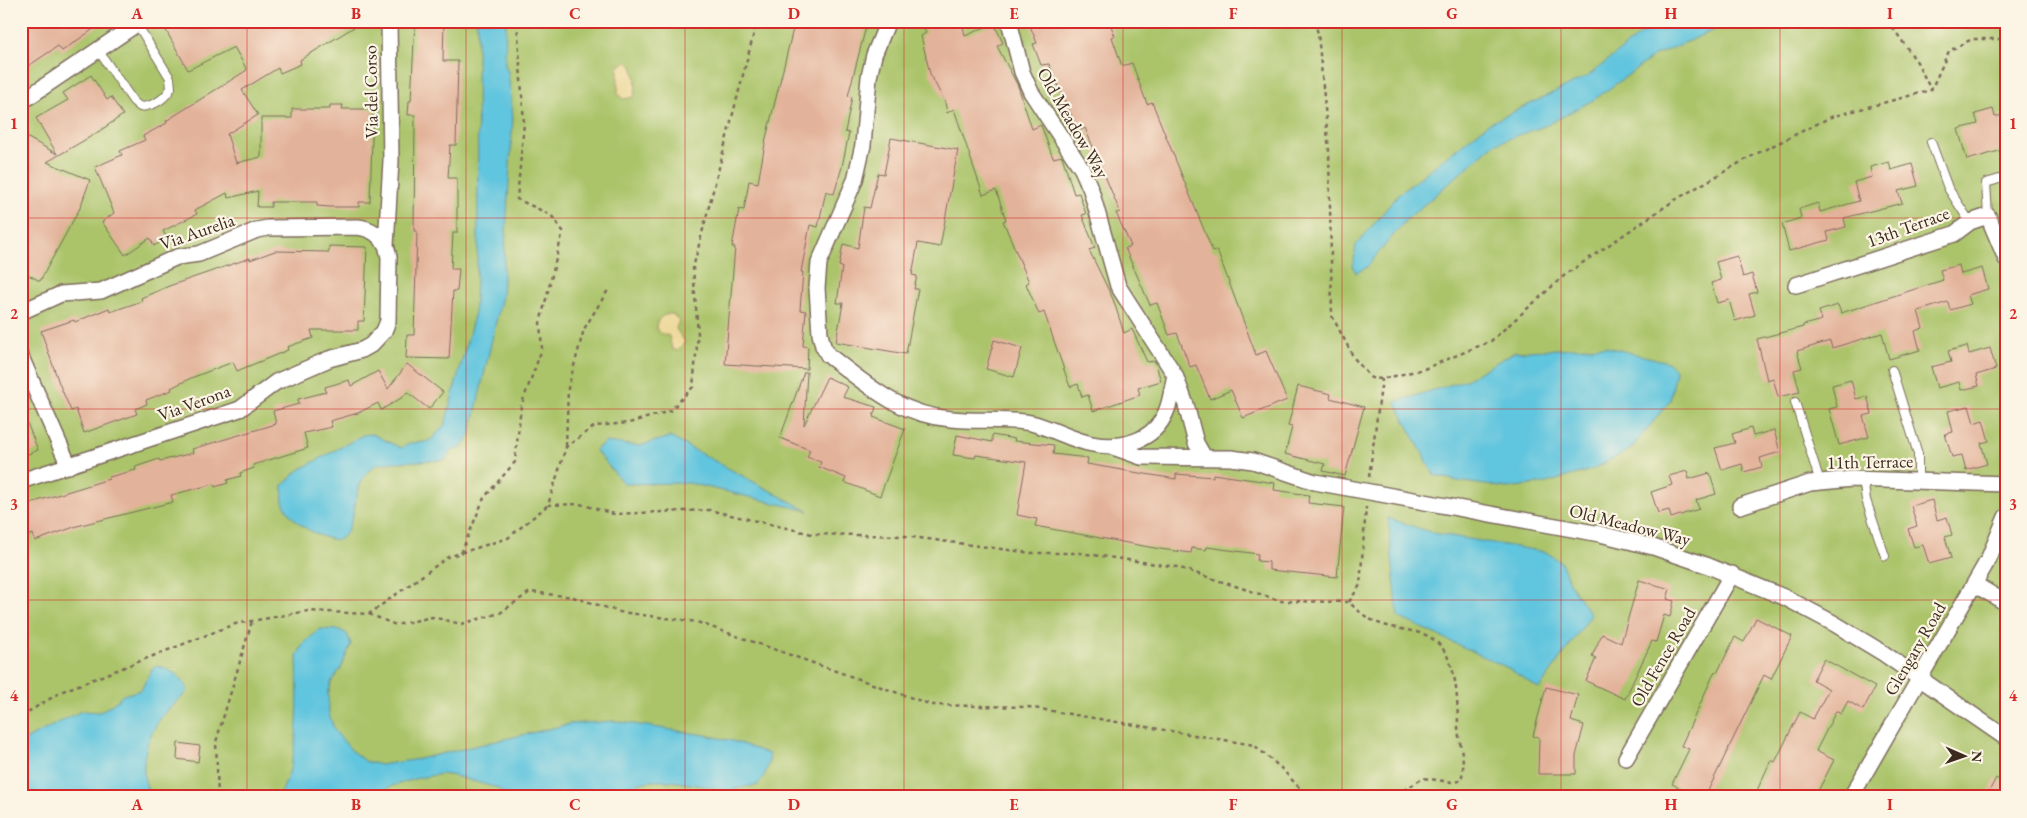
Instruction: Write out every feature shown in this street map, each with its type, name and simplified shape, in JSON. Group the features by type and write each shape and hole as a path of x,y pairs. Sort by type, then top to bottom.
{"street":[{"name":"Via del Corso","path":"371,345 384,331 388,321 389,257 386,244 391,161 389,21"},
{"name":"Old Meadow Way","path":"888,21 874,55 869,77 863,145 855,180 819,263 817,288 822,346 828,355 882,397 908,410 952,420 1010,420 1032,424 1091,444 1110,446 1129,444 1144,438 1153,431 1166,413 1174,375"},
{"name":"Old Meadow Way","path":"1009,21 1022,72 1031,92 1082,169 1091,190 1118,286 1174,375 1186,405 1196,443 1204,457"},
{"path":"21,102 139,23"},
{"path":"1988,216 2006,259"},
{"name":"13th Terrace","path":"1796,285 1954,234 1970,222 1988,216"},
{"name":"Via Aurelia","path":"21,312 61,294 101,291 177,257 199,254 268,228 358,227 369,229 379,235 386,244"},
{"name":"Via Verona","path":"21,482 240,409 276,382 328,359 362,350 371,345"},
{"path":"21,356 70,466"},
{"name":"Old Meadow Way","path":"1110,446 1141,457 1204,457 1253,461 1316,482 1600,534 1653,547 1732,574 1786,598 1835,624 1920,678 2006,738"},
{"name":"11th Terrace","path":"1740,506 1810,483 1820,482 1863,479 2006,484"},
{"name":"Glengary Road","path":"1851,797 1988,560 2006,517"},
{"name":"Old Fence Road","path":"1626,758 1732,574"},
{"path":"1974,584 2005,603"}],"lane":[{"path":"98,50 133,101 140,107 151,106 166,96 171,88 170,78 139,23"},
{"path":"1930,142 1948,188 1970,222"},
{"path":"1988,216 1986,183 2006,177"},
{"path":"1892,370 1918,454 1918,480"},
{"path":"1795,402 1820,482"},
{"path":"1863,479 1866,500 1885,556"}],"path":[{"path":"461,553 484,498 515,462 521,406 542,350 540,323 563,232 551,215 517,199 524,123 517,21"},
{"path":"566,447 595,426 629,423 670,411 693,387 698,334 693,268 757,21"},
{"path":"1314,21 1318,33 1329,151 1332,316 1354,358 1372,378 1382,379 1424,369 1491,341 1566,274 1674,200 1748,158 1831,117 1931,90"},
{"path":"1888,21 1917,62 1931,90"},
{"path":"1931,90 1949,51 1972,39 2006,39"},
{"path":"369,614 448,557 508,538 548,505 566,447 568,388 584,329 608,290"},
{"path":"548,505 580,504 614,514 709,510 812,534 905,536 1031,553 1080,553 1177,567 1281,601 1349,602 1361,614 1387,628 1419,632 1435,641 1449,658 1456,684 1458,730 1464,773 1460,781 1450,782 1423,778 1394,797"},
{"path":"21,716 63,691 235,624 308,611 369,614 396,625 432,616 461,624 500,613 530,592 573,597 620,612 697,622 932,706 1028,706 1254,745 1281,768 1307,796 1313,797"},
{"path":"218,797 216,742 252,621"}],"green space":[{"path":"21,21 2006,21 2006,797 21,797"}],"sand":[{"path":"628,62 633,69 636,78 636,88 634,97 623,99 618,94 618,67"},
{"path":"672,314 679,320 676,329 685,342 677,351 672,349 669,336 660,333 656,328 661,317"}],"water":[{"path":"477,21 506,21 505,65 508,72 513,117 502,296 470,436 461,448 451,451 445,460 376,465 367,472 361,482 350,525 345,534 338,540 330,539 305,528 291,515 283,501 283,485 299,470 363,435 372,434 401,448 409,443 426,442 432,439 445,424 474,315 478,244"},
{"path":"1670,21 1754,21 1719,28 1656,55 1595,99 1547,125 1494,144 1405,221 1367,267 1356,273 1353,267 1356,245 1399,194 1488,124 1588,76 1644,32"},
{"path":"1603,346 1668,362 1676,371 1670,401 1630,450 1591,470 1546,483 1507,488 1457,481 1434,475 1395,402 1466,380 1514,352"},
{"path":"670,437 807,511 689,483 624,484 595,450 606,442 639,446"},
{"path":"1388,518 1433,533 1546,552 1561,562 1571,586 1591,615 1539,689 1508,668 1398,617"},
{"path":"320,629 340,630 347,634 351,644 341,668 332,681 328,694 329,714 335,731 353,752 365,761 380,765 419,759 570,724 614,721 705,735 737,742 769,754 768,766 758,785 728,790 671,781 650,781 611,790 600,797 509,797 497,788 441,774 418,778 392,786 371,797 279,797 286,781 295,746 298,710 297,656 303,644"},
{"path":"154,666 170,670 183,681 188,691 161,718 149,740 144,759 144,769 147,788 151,797 21,797 21,743 82,711 100,712 123,695 141,690"}],"building":[{"path":"35,21 105,21 62,51 58,46 21,71 21,30"},
{"path":"170,21 364,21 300,60 301,64 280,73 278,68 242,90 258,115 227,134 236,163 261,157 261,118 292,118 292,109 330,109 330,105 343,105 342,109 373,109 370,202 359,202 359,207 317,206 317,202 271,202 271,207 257,207 258,191 228,198 227,193 195,210 197,214 163,231 167,238 154,246 150,238 125,255 102,222 114,213 95,167 122,155 120,151 145,140 143,136 167,123 166,121 247,70 234,47 188,70 163,25"},
{"path":"415,21 444,21 443,61 458,61 456,145 450,145 448,178 457,178 457,233 453,233 451,269 459,269 457,291 453,291 449,359 406,358 407,335 414,335 417,231 414,231 415,115 408,115 409,101 411,101"},
{"path":"795,21 867,23 848,96 852,97 845,132 849,133 842,167 834,194 826,191 818,227 810,225 801,272 803,272 800,310 806,311 803,346 808,347 807,369 725,364 735,247 732,247 739,209 744,210 749,181 758,183 766,138"},
{"path":"920,21 962,21 965,36 994,23 1003,43 997,46 1018,86 1032,129 1041,125 1053,158 1062,156 1074,194 1079,193 1086,214 1082,215 1095,248 1089,250 1113,299 1124,333 1132,329 1147,362 1155,361 1161,381 1138,388 1140,395 1093,411 1088,395 1082,397 1078,384 1070,387 1044,312 1039,314 1026,284 1029,282 1003,221 1006,220 996,190 983,195 954,109 947,113 945,102 930,74 921,36 926,33"},
{"path":"1028,21 1109,21 1115,36 1112,37 1122,66 1132,63 1147,104 1152,102 1213,252 1217,250 1256,355 1266,351 1287,400 1243,418 1231,390 1210,399 1196,365 1190,367 1177,333 1169,335 1157,303 1150,305 1125,248 1131,246 1116,213 1120,212 1085,128 1078,131 1049,64 1041,65 1033,44 1037,43"},
{"path":"91,75 107,100 111,97 123,115 47,162 90,180 80,208 40,281 21,271 21,134 57,154 36,118 68,100 63,93"},
{"path":"1993,109 1995,117 2006,114 2006,136 2002,137 2006,149 1967,160 1958,129 1978,124 1975,114"},
{"path":"891,138 958,150 940,247 918,243 912,275 917,276 914,289 918,289 906,354 836,342 843,303 837,303 842,267 839,266 843,244 858,248 864,207 870,208 878,173 884,174"},
{"path":"1889,162 1891,170 1912,164 1918,186 1898,191 1902,203 1844,218 1846,227 1827,232 1829,240 1789,251 1782,224 1801,218 1799,209 1818,203 1820,212 1859,201 1854,182 1872,177 1870,167"},
{"path":"329,246 367,247 364,321 358,321 358,330 311,330 313,338 287,347 288,350 237,371 233,362 191,378 171,388 172,390 146,400 147,404 135,409 137,414 84,433 76,409 71,411 59,383 41,331 74,320 75,322 109,308 110,312 142,301 141,298 169,286 250,258 250,260 275,251 329,252"},
{"path":"1737,256 1743,277 1752,274 1757,292 1749,294 1755,315 1735,321 1729,300 1717,303 1711,283 1721,280 1716,262"},
{"path":"1959,265 1961,274 1982,268 1988,289 1968,295 1971,304 1950,310 1948,302 1918,311 1923,328 1915,331 1920,350 1889,359 1882,333 1832,348 1830,341 1797,351 1802,368 1794,370 1800,392 1778,397 1773,378 1767,380 1757,339 1822,320 1819,311 1838,305 1841,313 1943,280 1940,270"},
{"path":"994,340 1022,348 1014,377 986,369"},
{"path":"1967,346 1969,354 1990,348 1996,369 1976,375 1979,386 1961,390 1959,382 1937,388 1931,367 1951,362 1948,351"},
{"path":"407,364 443,392 429,409 407,392 403,397 381,410 378,403 358,413 330,421 332,427 304,433 308,448 253,465 254,468 240,473 241,476 227,480 228,483 215,487 214,484 171,495 173,502 77,526 35,541 33,534 21,538 21,506 136,470 135,467 159,459 160,461 193,453 192,449 276,424 273,411 299,404 298,399 326,392 325,387 349,380 351,386 378,371 388,389"},
{"path":"804,372 807,372 804,425 827,377 848,387 843,397 876,407 873,417 905,429 880,496 844,482 846,478 819,467 821,462 807,457 810,450 780,438"},
{"path":"1851,380 1856,399 1867,396 1872,414 1863,416 1869,437 1839,445 1829,409 1837,407 1832,385"},
{"path":"1298,386 1331,394 1330,398 1364,407 1345,476 1323,471 1325,464 1285,454 1292,427 1288,426"},
{"path":"1969,406 1974,423 1983,420 1989,441 1981,443 1987,464 1966,470 1962,455 1952,457 1945,434 1953,432 1948,411"},
{"path":"21,408 38,450 21,457"},
{"path":"1751,428 1753,436 1774,430 1780,452 1760,458 1762,467 1744,472 1742,464 1722,470 1715,448 1735,443 1732,434"},
{"path":"957,435 992,442 992,435 1015,439 1014,441 1054,445 1053,454 1088,458 1087,464 1176,479 1176,474 1213,477 1213,474 1275,483 1274,490 1309,495 1308,503 1344,507 1337,577 1269,570 1269,562 1257,561 1258,554 1207,547 1206,550 1192,548 1191,553 1035,526 1037,519 1017,515 1026,462 976,455 975,458 953,455"},
{"path":"1687,471 1689,479 1710,473 1716,494 1696,500 1699,509 1671,518 1669,510 1658,513 1651,492 1672,485 1669,476"},
{"path":"1932,500 1937,520 1947,517 1952,535 1945,537 1951,558 1929,564 1923,545 1914,547 1908,529 1917,526 1911,506"},
{"path":"1639,580 1670,589 1667,599 1674,601 1670,617 1664,615 1656,642 1652,641 1625,699 1586,681 1596,658 1592,656 1602,634 1621,643"},
{"path":"1756,618 1792,636 1771,679 1764,675 1705,797 1698,797 1672,784 1689,749 1681,746 1715,671 1717,673 1735,637 1744,642"},
{"path":"1824,659 1875,687 1863,710 1848,701 1841,714 1836,711 1816,751 1834,760 1815,797 1754,797 1771,760 1775,762 1800,712 1813,719 1829,689 1813,680"},
{"path":"1546,687 1578,695 1571,721 1584,725 1576,756 1576,774 1538,774 1539,737 1533,736"},
{"path":"178,743 200,746 198,762 177,759"},
{"path":"1996,778 2006,783 2006,797 1986,797"}]}
